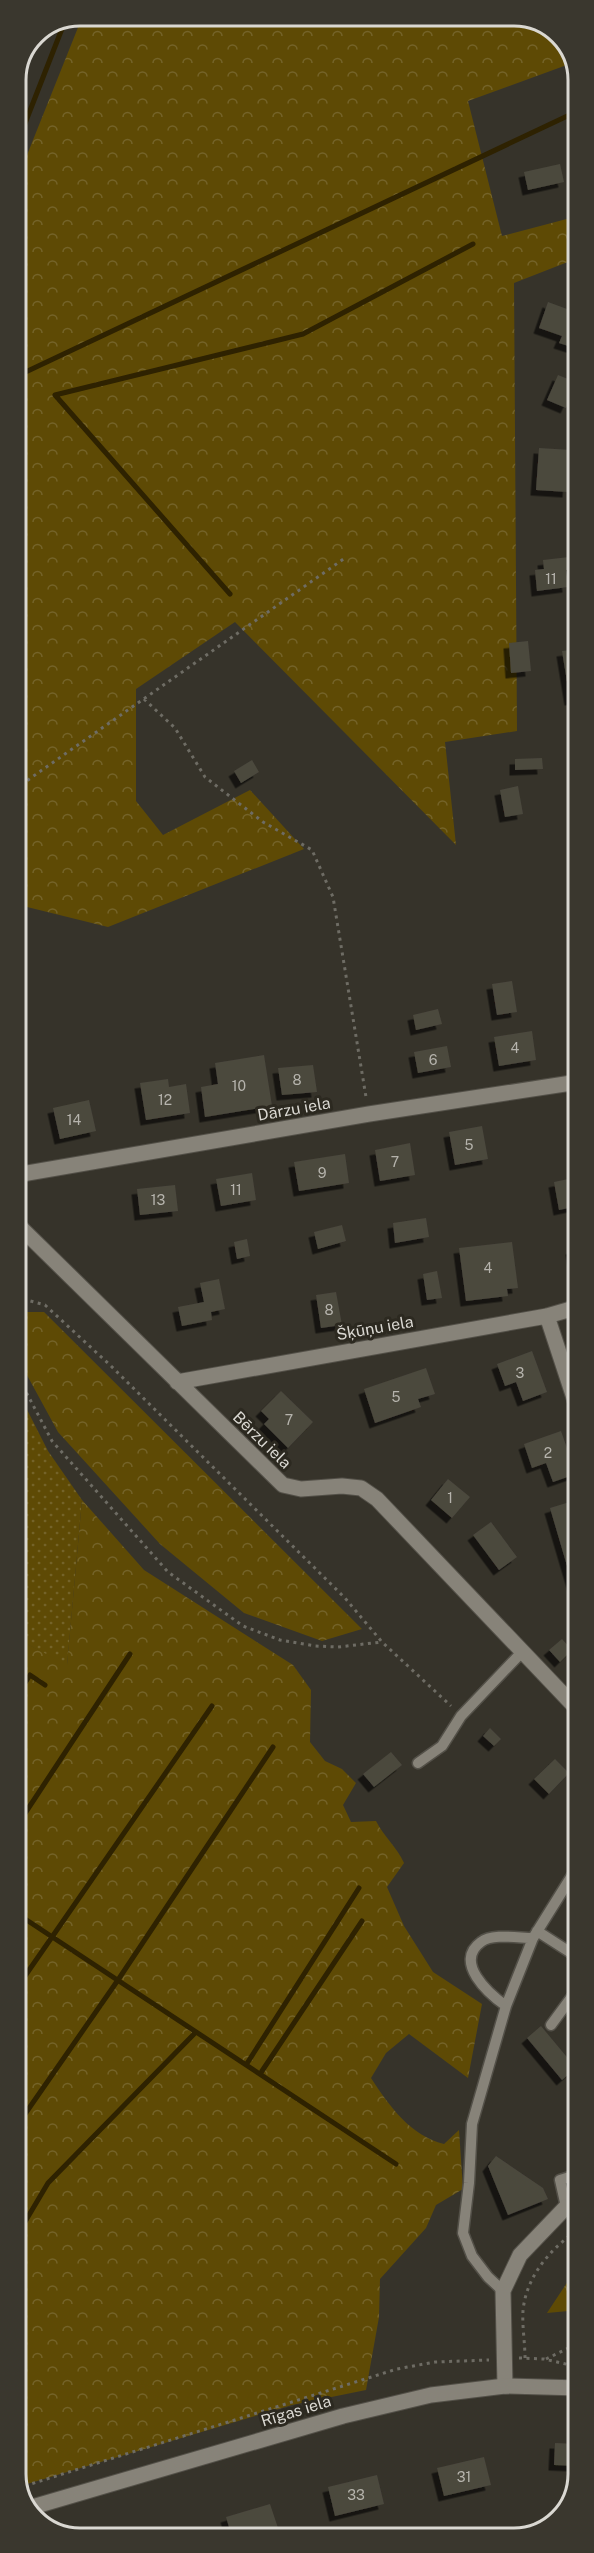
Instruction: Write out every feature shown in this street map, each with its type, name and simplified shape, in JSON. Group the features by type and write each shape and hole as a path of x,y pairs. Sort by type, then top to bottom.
{"street":[{"name":"Dārzu iela","path":"26,1173 369,1114 568,1084"},
{"name":"Bērzu iela","path":"26,1233 283,1485 301,1489 342,1486 361,1488 377,1499 568,1700"},
{"name":"Šķūņu iela","path":"177,1382 547,1316 568,1310"},
{"path":"547,1316 568,1380"},
{"path":"505,2386 503,2291 520,2255 568,2209"},
{"name":"Rīgas iela","path":"37,2506 343,2416 431,2395 505,2386 568,2388"}],"lane":[{"path":"418,1763 442,1746 461,1716 522,1652"},
{"path":"503,2291 488,2277 472,2256 463,2233 472,2124 506,2006 535,1935 568,1882"},
{"path":"506,2006 490,1995 476,1977 470,1962 474,1950 481,1941 535,1935 568,1952"},
{"path":"552,2025 568,2002"},
{"path":"568,2177 560,2180 568,2197"}],"path":[{"path":"26,781 345,558"},
{"path":"144,699 175,728 205,777 264,822 312,850 333,897 369,1114"},
{"path":"26,1300 45,1305 111,1366 345,1598 382,1642 461,1716"},
{"path":"26,1392 52,1441 168,1572 243,1626 280,1640 315,1646 338,1647 382,1642"},
{"path":"525,2358 523,2310 531,2284 539,2265 568,2236"},
{"path":"544,2359 568,2348"},
{"path":"27,2485 397,2369 435,2362 504,2357 544,2359 568,2364"}],"green space":[{"path":"79,26 518,26 541,33 550,39 561,53 566,65 468,101 502,236 568,219 568,262 514,283 517,731 445,742 456,845 235,622 136,689 136,801 163,835 250,790 304,849 108,927 26,907 26,158"},
{"path":"26,1312 44,1312 362,1629 322,1641 244,1613 160,1544 58,1432 26,1373"},
{"path":"26,1408 48,1451 82,1500 67,1666 26,1643"},
{"path":"82,1500 144,1570 293,1665 311,1690 310,1742 325,1761 342,1769 356,1783 343,1805 351,1822 376,1821 404,1863 387,1887 404,1926 433,1972 482,2004 468,2078 409,2034 386,2053 371,2078 393,2109 421,2134 444,2144 459,2130 463,2189 436,2205 426,2228 380,2279 379,2317 366,2390 292,2405 27,2484 26,1643 67,1665"},
{"path":"568,2281 568,2311 547,2313"}],"building":[{"path":"560,164 564,182 528,190 524,172"},
{"path":"548,302 568,309 568,346 559,343 562,336 539,328"},
{"path":"558,375 568,379 566,408 547,400"},
{"path":"539,448 568,450 568,492 536,490"},
{"path":"568,557 568,570 566,570 568,587 537,591 535,570 544,569 543,560"},
{"path":"528,641 531,671 511,673 509,643"},
{"path":"568,650 568,688 562,651"},
{"path":"542,758 543,769 515,770 515,759"},
{"path":"252,760 259,772 241,783 234,771"},
{"path":"518,786 523,814 505,817 500,790"},
{"path":"512,981 517,1012 497,1015 492,984"},
{"path":"438,1009 442,1024 416,1030 413,1015"},
{"path":"532,1031 536,1060 499,1066 494,1037"},
{"path":"447,1046 451,1067 418,1073 414,1052"},
{"path":"264,1055 272,1106 205,1117 201,1087 218,1084 215,1063"},
{"path":"313,1065 317,1092 282,1095 278,1068"},
{"path":"168,1079 169,1087 186,1084 190,1113 146,1120 140,1083"},
{"path":"89,1100 96,1131 60,1139 53,1108"},
{"path":"482,1126 488,1159 455,1165 449,1132"},
{"path":"410,1143 415,1175 380,1181 375,1150"},
{"path":"345,1154 349,1183 299,1191 294,1162"},
{"path":"252,1173 256,1200 221,1206 216,1179"},
{"path":"568,1179 568,1208 559,1210 554,1182"},
{"path":"175,1185 178,1211 140,1215 137,1189"},
{"path":"426,1218 429,1237 395,1243 393,1223"},
{"path":"342,1225 346,1241 318,1249 314,1232"},
{"path":"247,1239 250,1256 237,1259 234,1242"},
{"path":"512,1242 518,1288 507,1289 508,1296 466,1301 459,1248"},
{"path":"437,1271 442,1298 427,1300 423,1274"},
{"path":"219,1279 225,1309 211,1312 212,1320 182,1326 178,1307 204,1302 200,1283"},
{"path":"336,1292 342,1325 321,1328 316,1295"},
{"path":"532,1351 547,1392 523,1401 516,1382 505,1386 497,1364"},
{"path":"426,1368 435,1394 418,1399 421,1407 375,1423 364,1389"},
{"path":"281,1391 313,1422 288,1448 264,1424 269,1419 261,1411"},
{"path":"561,1431 568,1451 568,1477 553,1482 546,1463 532,1468 524,1444"},
{"path":"448,1479 470,1497 452,1518 431,1500"},
{"path":"568,1503 568,1569 550,1508"},
{"path":"491,1522 517,1557 499,1570 473,1535"},
{"path":"562,1639 568,1646 568,1654 560,1662 549,1650"},
{"path":"490,1728 501,1739 494,1746 483,1736"},
{"path":"391,1752 402,1765 374,1787 363,1774"},
{"path":"555,1759 568,1772 549,1794 534,1779"},
{"path":"541,2026 568,2058 568,2075 562,2080 527,2038"},
{"path":"496,2156 543,2188 548,2199 508,2215 488,2166"},
{"path":"555,2443 568,2444 568,2466 554,2465"},
{"path":"484,2457 491,2485 444,2496 437,2468"},
{"path":"377,2475 384,2504 335,2516 328,2487"},
{"path":"270,2504 278,2527 229,2527 226,2517"}],"waterway":[{"path":"26,121 62,29"},
{"path":"26,372 568,116"},
{"path":"230,594 55,395 303,334 473,244"},
{"path":"26,1812 130,1654"},
{"path":"26,1681 30,1675 45,1685"},
{"path":"26,1975 212,1706"},
{"path":"26,2113 118,1980 273,1747"},
{"path":"246,2065 359,1888"},
{"path":"26,1920 396,2164"},
{"path":"260,2074 362,1921"},
{"path":"26,2220 48,2183 196,2032"}]}
